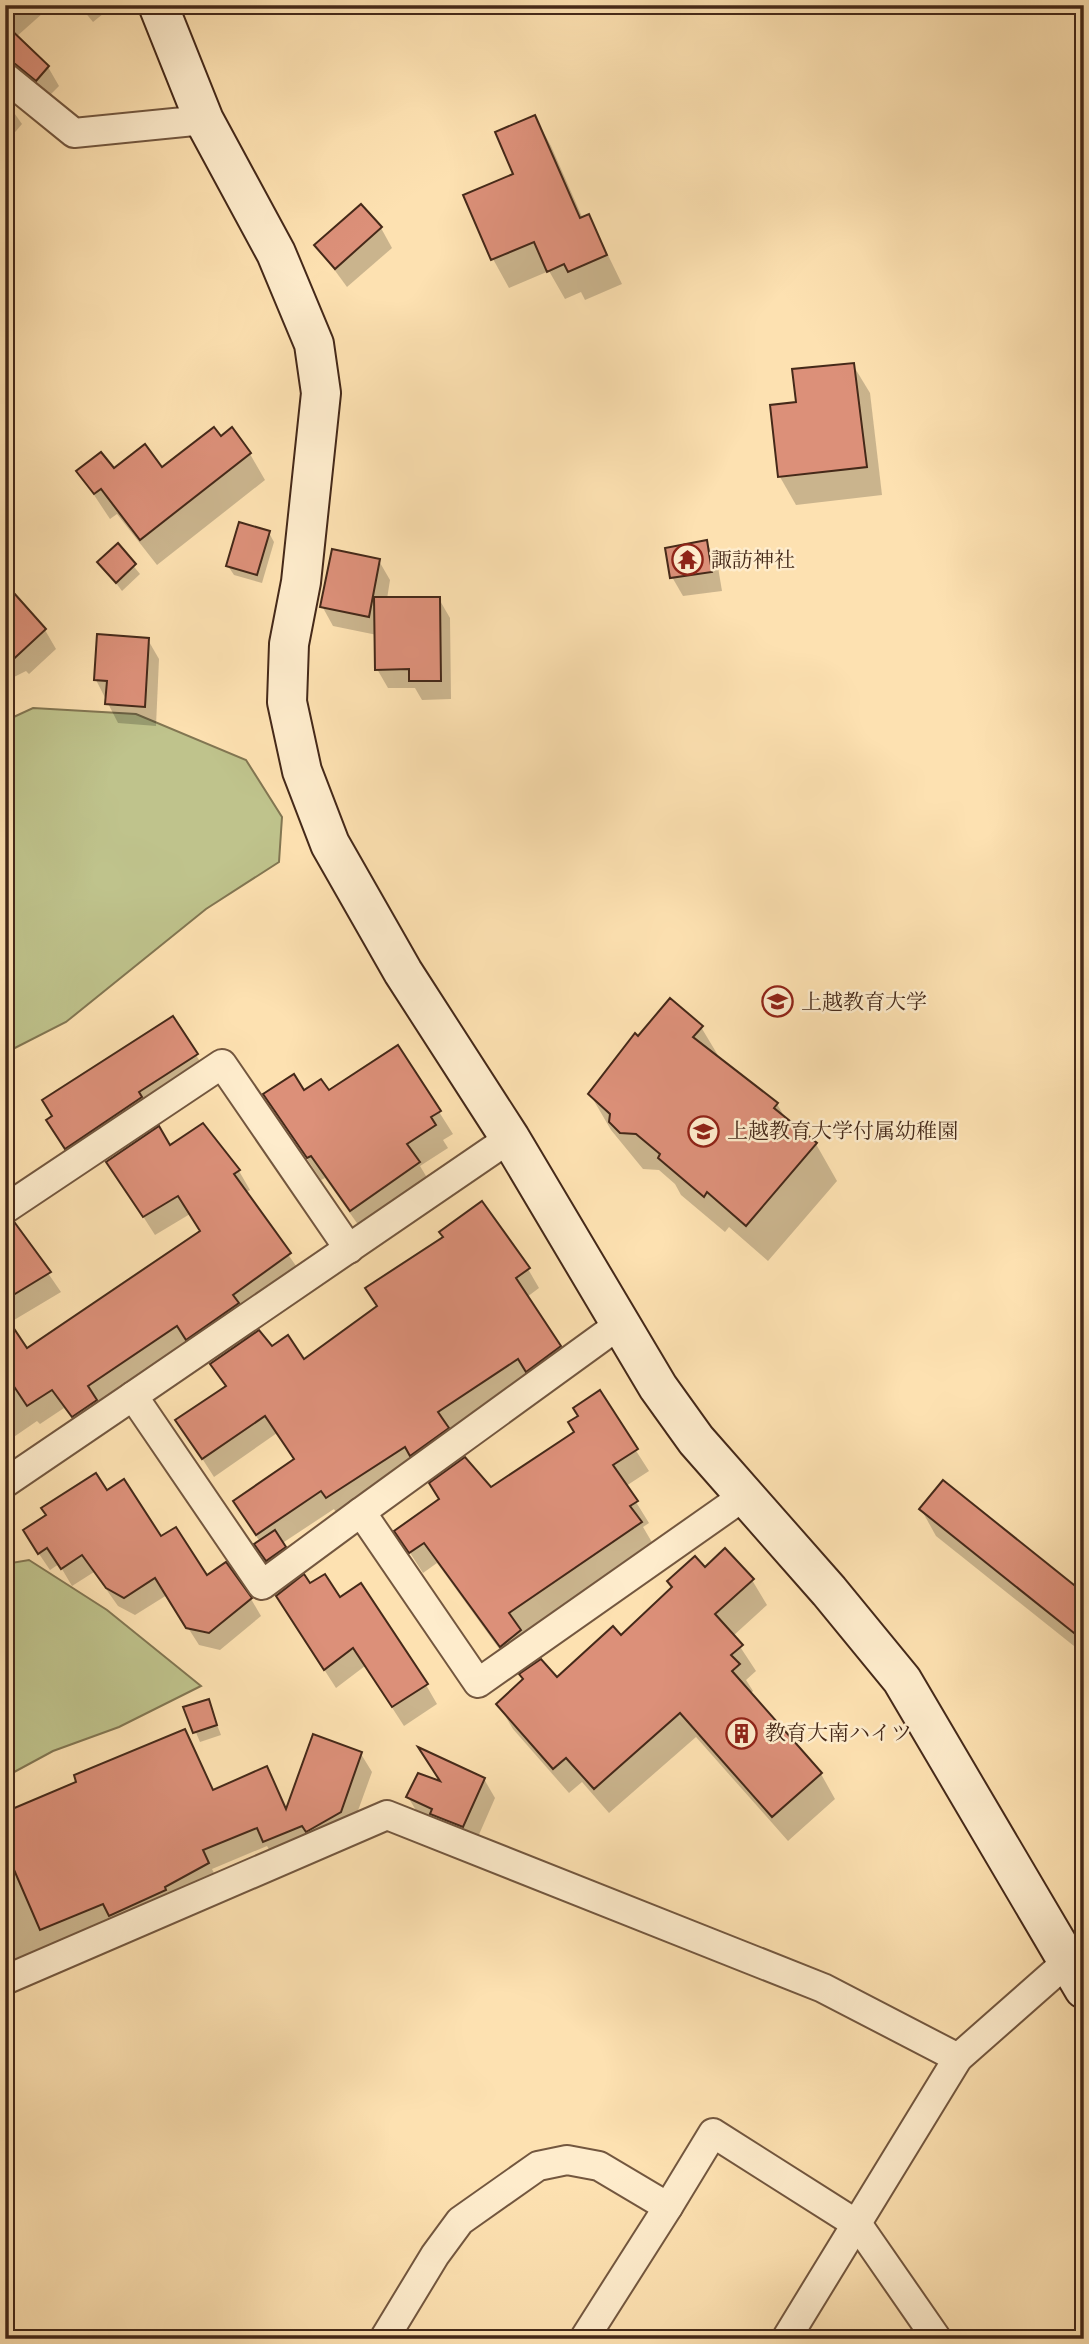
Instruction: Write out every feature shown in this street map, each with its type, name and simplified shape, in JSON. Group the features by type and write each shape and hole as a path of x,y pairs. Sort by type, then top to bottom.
{"street":[{"path":"158,5 204,120 276,253 314,344 321,393 301,582 289,644 287,702 302,771 330,844 403,972 510,1139 658,1387 696,1440 829,1591 902,1679 1076,1975 958,2058 786,2339"},
{"path":"5,77 74,134 204,120"},
{"path":"5,1209 222,1064 349,1249"},
{"path":"5,1483 510,1139"},
{"path":"133,1396 262,1585 620,1324"},
{"path":"361,1512 478,1683 744,1496"},
{"path":"5,1980 387,1815 823,1988 958,2058"},
{"path":"584,2339 713,2133 858,2225 937,2339"},
{"path":"384,2339 460,2221 538,2166 567,2160 599,2166 668,2207"}],"green space":[{"path":"33,708 136,714 246,760 282,817 279,862 206,909 66,1022 5,1053 5,721"},
{"path":"29,1560 107,1610 201,1686 119,1727 53,1751 5,1777 5,1564"}],"building":[{"path":"5,24 49,66 36,81 15,64 5,61"},
{"path":"535,115 580,218 589,214 607,255 568,272 564,264 547,272 534,242 491,260 463,195 513,174 495,132"},
{"path":"361,204 382,227 335,269 314,245"},
{"path":"854,363 867,467 778,477 770,405 796,402 792,369"},
{"path":"214,427 221,436 232,427 251,453 140,540 101,489 94,494 76,471 101,452 114,468 145,444 162,467"},
{"path":"239,522 270,531 257,575 226,566"},
{"name":"諏訪神社","path":"707,540 712,572 670,578 665,548"},
{"path":"118,543 136,564 116,583 97,562"},
{"path":"332,549 380,559 369,617 320,607"},
{"path":"5,583 46,629 5,667"},
{"path":"374,597 440,597 441,681 409,681 409,669 375,670"},
{"path":"97,634 149,638 145,707 105,704 107,681 94,680"},
{"path":"670,998 703,1026 693,1037 778,1103 774,1108 817,1143 746,1226 707,1192 704,1197 658,1158 660,1154 636,1134 620,1133 609,1122 610,1114 588,1094 635,1033 638,1036"},
{"path":"173,1016 198,1054 139,1092 142,1097 65,1149 46,1120 52,1116 42,1100"},
{"path":"398,1045 441,1111 431,1117 436,1125 407,1144 420,1162 350,1211 311,1156 307,1158 263,1094 294,1074 304,1090 321,1079 329,1090"},
{"path":"203,1123 240,1170 234,1174 291,1253 233,1295 239,1303 186,1340 177,1326 88,1386 97,1400 72,1417 52,1390 27,1406 5,1373 5,1315 27,1348 200,1231 178,1196 143,1217 106,1162 159,1126 170,1145"},
{"path":"482,1201 530,1268 516,1278 561,1346 526,1372 518,1359 438,1412 449,1428 410,1456 405,1447 326,1498 321,1491 256,1535 233,1501 294,1459 265,1416 202,1459 175,1420 226,1386 210,1364 259,1330 272,1346 288,1335 304,1359 377,1306 365,1288 443,1237 439,1232"},
{"path":"15,1223 51,1272 5,1300 5,1226"},
{"path":"600,1390 638,1449 613,1465 638,1501 630,1506 642,1522 509,1613 521,1630 500,1647 424,1543 409,1553 394,1531 439,1499 429,1483 465,1457 491,1487 574,1432 568,1422 578,1416 573,1408"},
{"path":"96,1473 107,1490 124,1479 161,1536 176,1527 207,1575 226,1562 252,1598 209,1633 186,1628 155,1578 124,1598 106,1588 82,1555 61,1569 47,1548 38,1554 23,1530 46,1515 41,1508"},
{"path":"943,1480 1084,1593 1084,1641 919,1509"},
{"path":"275,1530 286,1547 266,1561 254,1544"},
{"path":"725,1548 754,1579 715,1614 743,1645 731,1655 740,1664 732,1671 822,1773 772,1817 680,1713 594,1789 566,1758 553,1769 496,1704 523,1679 519,1674 541,1659 557,1677 613,1626 621,1635 672,1587 667,1581 695,1556 705,1567"},
{"path":"304,1574 310,1583 325,1574 340,1597 361,1583 428,1684 392,1707 353,1648 324,1670 276,1596"},
{"path":"209,1699 217,1725 193,1733 183,1707"},
{"path":"185,1729 213,1790 267,1766 286,1809 313,1734 362,1752 341,1812 306,1832 302,1826 263,1842 257,1828 203,1850 209,1863 165,1887 166,1890 109,1916 103,1904 40,1930 5,1849 5,1812 76,1782 74,1775"},
{"path":"418,1747 485,1778 463,1827 430,1814 432,1809 406,1797 418,1773 440,1781"}],"place":[{"name":"諏訪神社","path":"688,560"},
{"name":"上越教育大学","path":"778,1002"},
{"name":"上越教育大学付属幼稚園","path":"704,1131"},
{"name":"教育大南ハイツ","path":"742,1733"}]}
